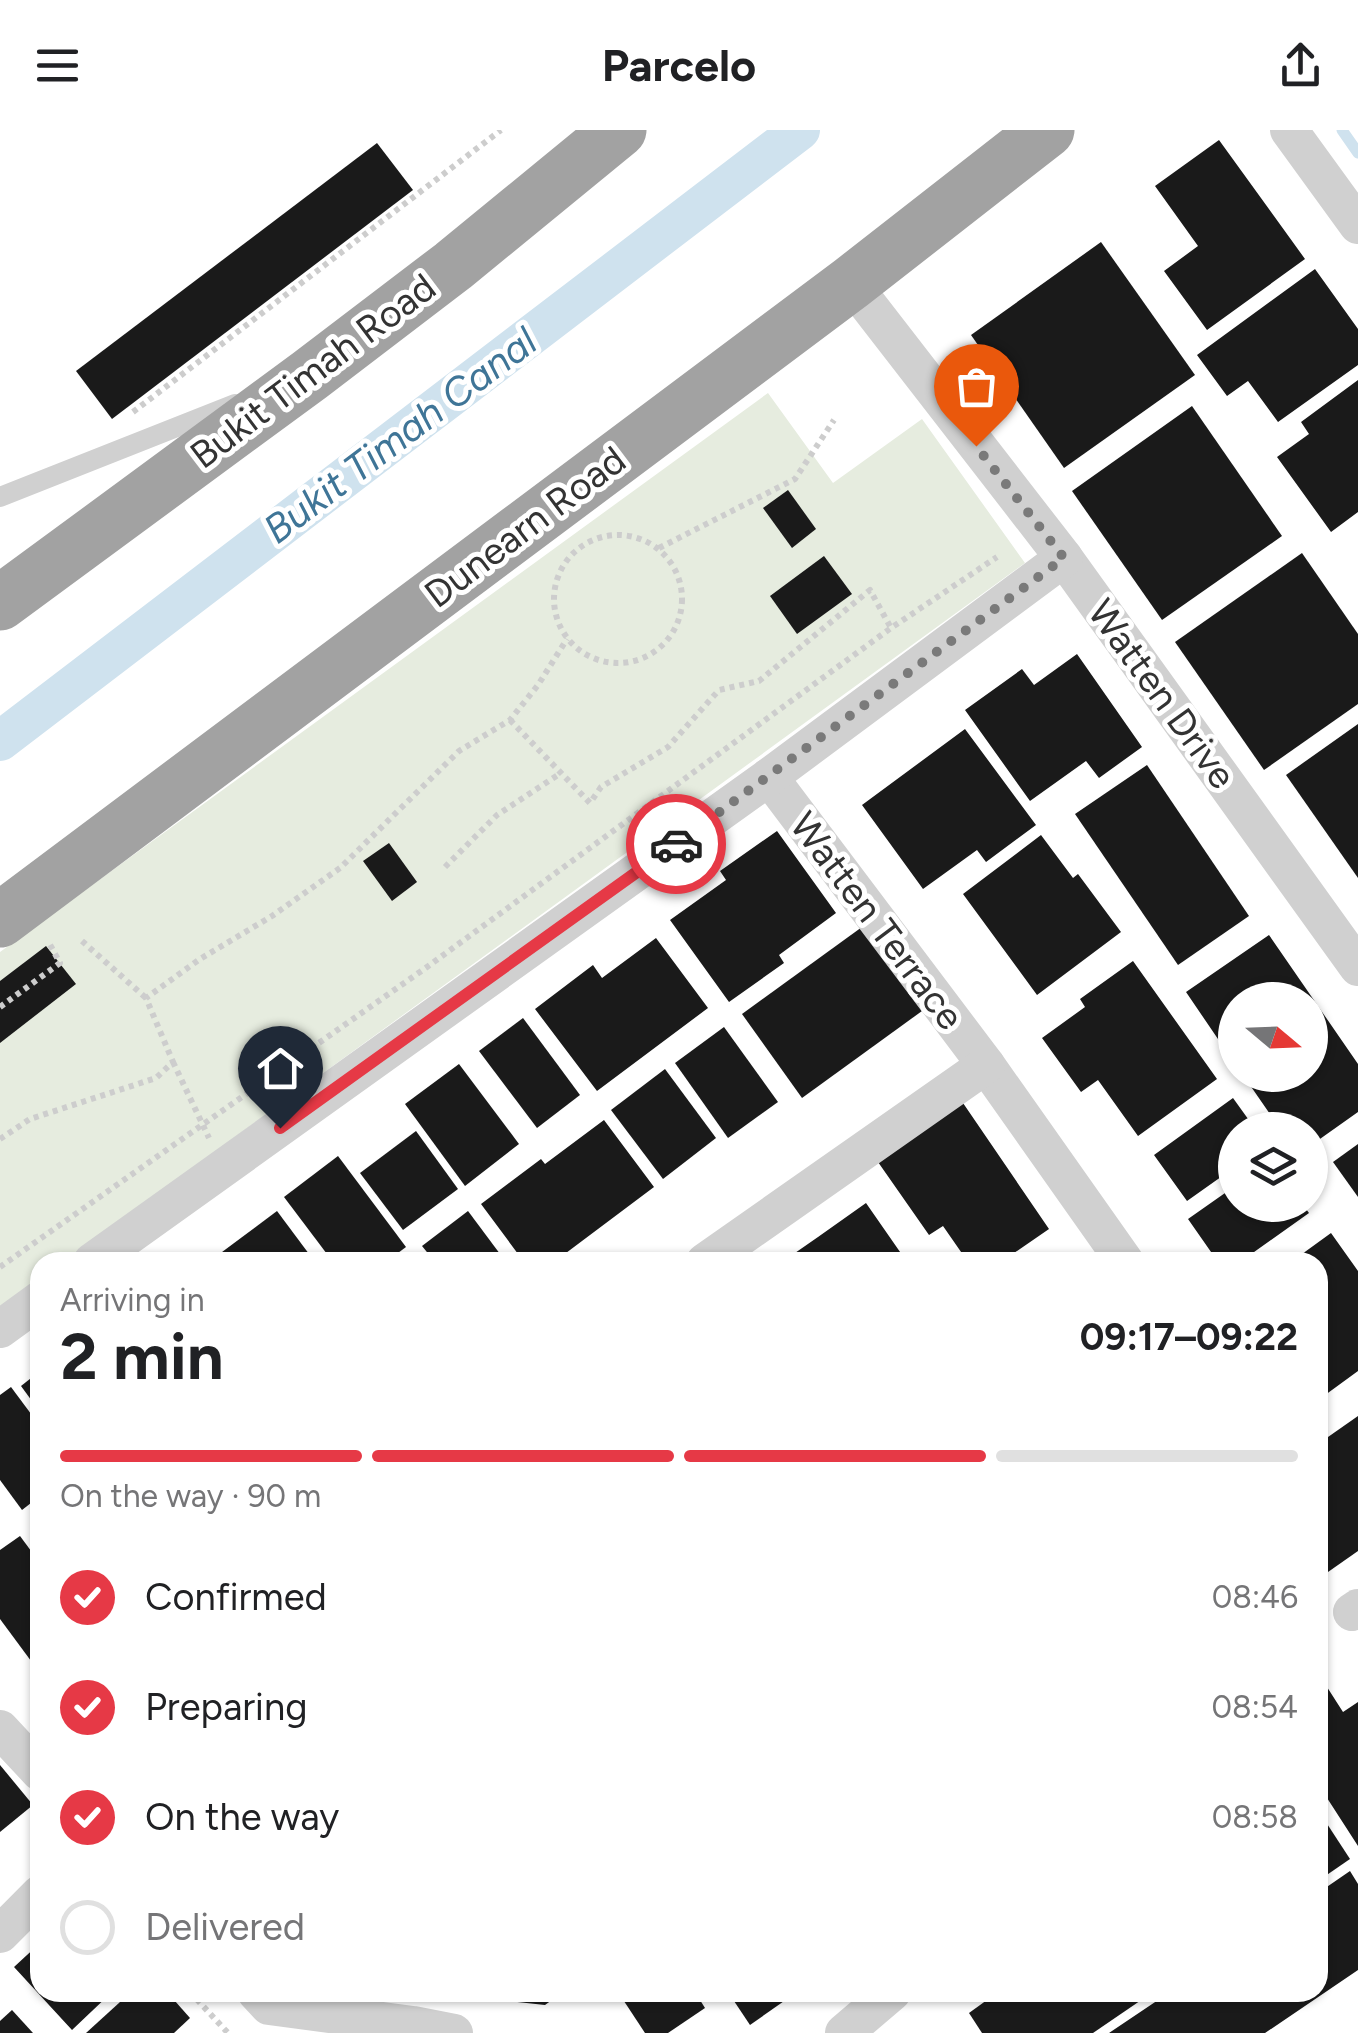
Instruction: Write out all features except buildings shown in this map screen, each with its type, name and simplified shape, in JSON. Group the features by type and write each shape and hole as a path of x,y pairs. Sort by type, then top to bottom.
{"highway":[{"name":"Bukit Timah Road","path":"0,602 453,266 618,130"},
{"name":"Dunearn Road","path":"0,920 851,283 1047,130"}],"street":[{"path":"1289,130 1358,225"},
{"name":"Watten Drive","path":"851,283 1064,558 1358,967"},
{"path":"106,1252 768,777 1064,558"},
{"name":"Watten Terrace","path":"768,777 986,1065 1118,1252"},
{"name":"Watten Terrace","path":"719,1252 986,1065"},
{"path":"0,1329 30,1307"},
{"path":"0,1934 30,1904"},
{"path":"327,2002 406,2009 454,2033"},
{"path":"844,2033 880,2002"}],"lane":[{"path":"0,497 310,375"}],"path":[{"path":"122,420 501,130"},
{"path":"659,548 794,479 834,420"},
{"path":"600,536 641,538 659,548 674,564 682,585 682,607 676,628 646,658 624,664 603,662 583,654 567,639 557,620 556,579 566,560 581,546 600,536"},
{"path":"0,1267 427,967 891,628 1008,550"},
{"path":"510,720 590,803 601,787 668,747 719,690 759,681 870,590 891,628"},
{"path":"146,998 200,958 272,916 340,868 459,751 510,720 567,639"},
{"path":"446,867 497,815 561,772"},
{"path":"82,941 146,998 223,1169"},
{"path":"0,1007 60,963"},
{"path":"0,1139 30,1118 156,1078 173,1062"},
{"path":"199,2002 228,2033"}],"shaded area":[{"path":"768,393 833,483 922,419 1025,563 77,1252 30,1252 30,1286 0,1309 0,952"}],"waterway":[{"name":"Bukit Timah Canal","path":"0,741 800,130"},
{"path":"1342,130 1358,153"}],"way so far":[{"path":"676,844 1064,558 976,446"}],"route":[{"path":"280,1128 676,844"}]}
